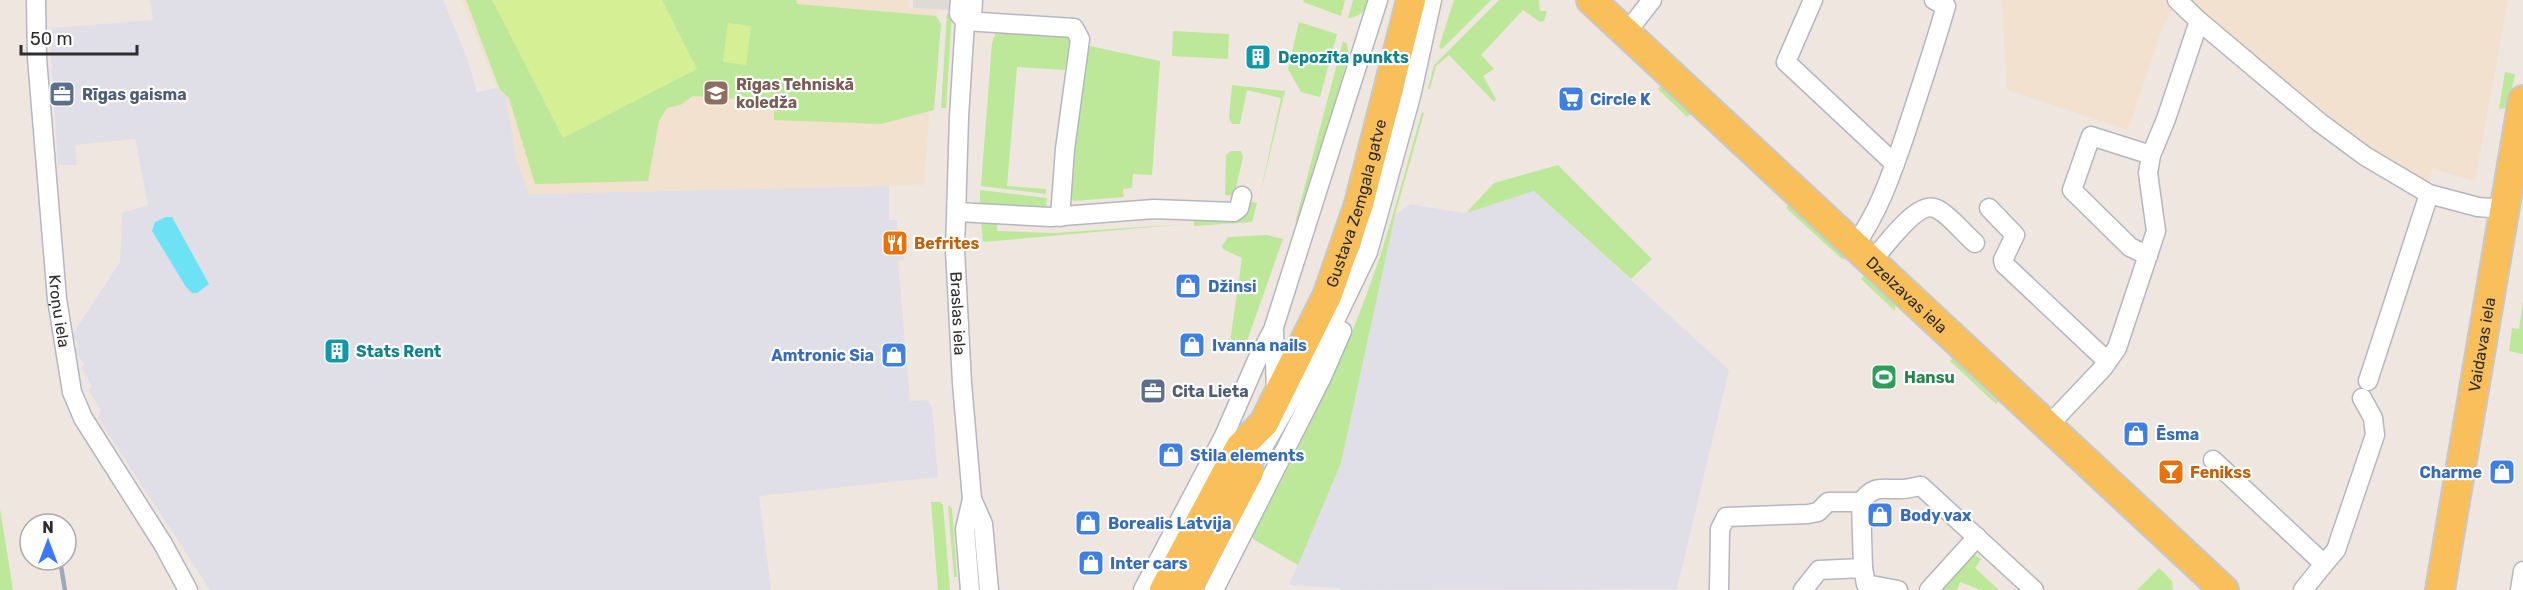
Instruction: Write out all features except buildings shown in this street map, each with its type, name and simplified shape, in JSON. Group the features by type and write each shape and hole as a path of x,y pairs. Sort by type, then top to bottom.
{"main road":[{"name":"Gustava Zemgala gatve","path":"1187,590 1258,456 1264,423 1328,294 1339,266 1359,204 1411,0"},
{"name":"Dzelzavas iela","path":"1591,0 2224,590"},
{"name":"Vaidavas iela","path":"2440,590 2523,100"},
{"name":"Gustava Zemgala gatve","path":"1164,590 1240,447 1264,423"}],"street":[{"name":"Kroņu iela","path":"36,0 37,58 57,299 72,392 83,418 163,544 188,590"},
{"name":"Braslas iela","path":"960,0 959,14 965,21 959,117 956,250 962,372 972,499 965,529 970,590"},
{"name":"Braslas iela","path":"965,21 972,15 973,0"},
{"name":"Gustava Zemgala gatve","path":"1143,590 1224,436 1257,360 1274,330 1378,0"},
{"name":"Gustava Zemgala gatve","path":"1214,590 1322,377 1361,283 1411,96 1432,0"},
{"path":"1626,33 1652,0"},
{"path":"1813,0 1786,62 1895,164"},
{"path":"1863,253 1868,228 1882,200 1895,164 1946,6 1934,0"},
{"path":"2178,0 2199,21 2319,122 2365,156 2429,194 2478,207 2504,209"},
{"path":"965,21 1074,28 1080,39 1065,149 1060,217"},
{"path":"2048,426 2117,348 2156,231 2148,173 2151,155 2166,119 2199,21"},
{"path":"2148,256 2130,247 2072,190 2091,136 2151,155"},
{"path":"2303,590 2336,550 2375,435 2373,417 2365,390 2429,194"},
{"path":"957,212 1060,217 1154,209 1234,212 1239,208 1242,196"},
{"path":"1863,253 1915,212 1926,207 1936,208 1975,243"},
{"path":"1989,208 2015,235 2003,260 2004,264 2107,361"},
{"name":"Gustava Zemgala gatve","path":"1258,456 1329,333 1368,252"},
{"name":"Gustava Zemgala gatve","path":"1274,330 1276,398"},
{"path":"2213,460 2324,564"},
{"path":"1865,581 1861,502 1868,493 1882,487 1900,489 1921,486 2034,590"},
{"name":"Braslas iela","path":"972,499 983,524 989,590"},
{"path":"1719,590 1720,529 1726,517 1808,514 1818,512 1828,502 1861,502"},
{"path":"1929,590 1977,537"},
{"path":"1803,590 1820,570 1898,590"},
{"path":"2520,590 2523,571"}],"shaded area":[{"path":"150,0 443,0 467,58 477,92 497,88 506,97 516,157 529,194 889,186 889,220 897,220 898,247 904,247 904,260 898,261 910,401 927,400 932,407 938,477 759,496 771,590 210,590 98,418 101,410 88,390 92,387 82,368 84,364 75,351 79,346 72,335 120,262 122,213 148,205 135,139 75,145 77,165 58,165 50,42 52,28 153,20"},
{"name":"Rīgas Tehniskā koledža","path":"461,0 909,0 909,8 937,10 924,185 529,194 516,157 506,97 497,88"},
{"path":"913,0 954,0 952,10 913,8"},
{"path":"2002,0 2166,0 2172,5 2173,11 2163,26 2128,130 2007,90"},
{"path":"2189,0 2508,0 2475,181 2432,169 2429,182 2377,156"},
{"path":"1534,191 1729,370 1677,589 1340,590 1340,588 1289,585 1341,463 1395,215 1410,204 1464,213"}],"green space":[{"name":"Rīgas Tehniskā koledža","path":"466,0 796,0 797,4 936,16 941,24 934,110 881,124 774,120 774,102 693,96 680,105 667,108 659,121 648,181 535,184 509,98 500,90"},
{"path":"492,0 662,0 697,69 563,138"},
{"path":"1304,0 1345,0 1341,16 1303,2"},
{"path":"1353,0 1369,0 1362,13 1348,18"},
{"path":"1454,0 1491,0 1442,49 1439,47"},
{"path":"1499,0 1539,0 1540,11 1547,11 1544,21 1540,22 1523,10 1481,55 1494,69 1483,76 1496,99 1494,102 1449,55 1436,66 1430,89 1428,89 1434,65"},
{"path":"947,14 952,14 946,108 941,108"},
{"path":"1299,22 1337,34 1320,97 1301,92 1288,69"},
{"path":"728,23 751,26 746,65 723,62"},
{"path":"998,27 1070,33 1065,70 1017,67 1007,186 1046,189 1046,194 981,186 992,43"},
{"path":"1173,31 1229,34 1228,59 1172,56"},
{"path":"1343,41 1347,44 1349,54 1302,215 1295,223"},
{"path":"1085,45 1160,61 1152,175 1133,174 1132,188 1123,189 1124,197 1074,201 1068,195"},
{"path":"2505,72 2515,74 2508,108 2499,109"},
{"path":"1662,84 1691,114 1687,117 1658,89"},
{"path":"1232,85 1285,91 1259,199 1281,98 1247,90 1240,124 1232,124 1229,118"},
{"path":"1422,112 1424,113 1395,215 1341,463 1298,565 1253,539 1253,535 1313,417 1354,327 1382,251"},
{"path":"1231,151 1241,151 1243,157 1234,196 1225,195 1226,155"},
{"path":"1558,165 1652,259 1631,279 1534,191 1466,213 1494,183"},
{"path":"980,190 1047,198 1046,207 1042,209 980,203"},
{"path":"1246,201 1257,203 1252,222 1194,226 1194,220 1242,218"},
{"path":"1789,204 1846,257 1843,260 1786,208"},
{"path":"981,219 997,219 997,231 1054,233 1186,224 983,242"},
{"path":"1267,235 1283,239 1247,341 1230,342 1242,258 1223,249 1222,246 1228,237"},
{"path":"1865,275 1895,302 1895,311 1861,279"},
{"path":"2523,301 2523,354 2509,351 2512,328 2519,329"},
{"path":"1953,358 1998,402 1996,404 1950,361"},
{"path":"931,502 940,502 943,505 950,590 938,590"},
{"path":"948,505 952,508 957,577 954,577"},
{"path":"0,509 13,590 0,590"},
{"path":"1974,554 1981,559 1975,568 1999,590 1981,590 1960,582 1957,590 1938,590"},
{"path":"2159,568 2172,581 2173,590 2137,590"}],"water":[{"path":"172,217 209,284 197,293 192,293 186,287 152,231 155,222"}],"railway":[{"path":"62,572 65,590"}],"place":[{"name":"Depozīta punkts","path":"1258,57"},
{"name":"Rīgas Tehniskā koledža","path":"716,93"},
{"name":"Rīgas gaisma","path":"62,94"},
{"name":"Circle K","path":"1571,99"},
{"name":"Befrites","path":"895,243"},
{"name":"Džinsi","path":"1188,286"},
{"name":"Ivanna nails","path":"1192,345"},
{"name":"Stats Rent","path":"337,351"},
{"name":"Amtronic Sia","path":"894,355"},
{"name":"Hansu","path":"1884,377"},
{"name":"Cita Lieta","path":"1153,391"},
{"name":"Ēsma","path":"2136,434"},
{"name":"Stila elements","path":"1171,455"},
{"name":"Fenikss","path":"2171,472"},
{"name":"Charme","path":"2502,472"},
{"name":"Body vax","path":"1880,515"},
{"name":"Borealis Latvija","path":"1088,523"},
{"name":"Inter cars","path":"1091,563"}]}
